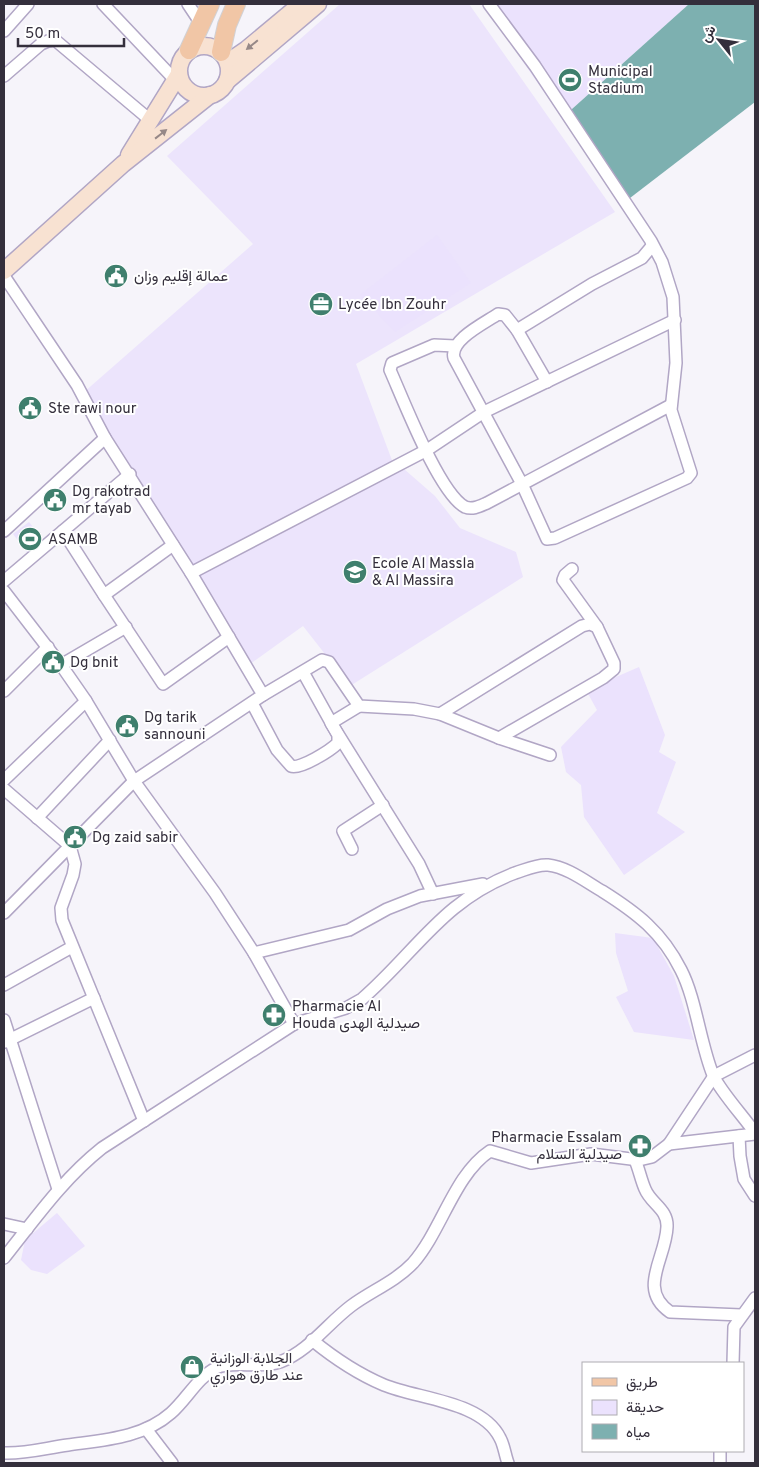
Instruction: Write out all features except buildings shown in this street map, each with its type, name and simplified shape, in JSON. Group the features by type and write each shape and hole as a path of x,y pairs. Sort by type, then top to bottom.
{"main road":[{"path":"123,164 177,77 183,57 189,50 200,22 210,4"},
{"path":"4,271 123,164 210,95 223,88 229,72 224,57 227,25 236,4"},
{"path":"224,57 247,49 300,4"},
{"path":"227,81 318,4"},
{"path":"189,50 206,46 224,57"},
{"path":"177,77 187,89 202,96 210,95"}],"street":[{"path":"4,31 28,4"},
{"path":"102,4 177,77"},
{"path":"188,4 200,22"},
{"path":"489,4 535,66 651,241 666,273 675,320 676,363 671,405 672,414 691,471 687,478 551,540 543,536 522,484 454,358 455,346 460,340 498,314 505,314 517,330 547,382"},
{"path":"4,76 42,44 55,40 150,120"},
{"path":"517,330 592,284 642,258 650,250 651,241"},
{"path":"4,276 77,385 105,438 130,474 191,572 262,695"},
{"path":"191,572 427,450 484,412 675,320"},
{"path":"455,346 434,345 392,363 390,367 443,483 466,507 479,506 671,405"},
{"path":"4,530 105,438"},
{"path":"4,581 130,474"},
{"path":"63,531 163,684 228,637"},
{"path":"104,595 173,545"},
{"path":"499,738 603,678 614,669 614,664 597,627 563,580 565,575 572,569"},
{"path":"6,599 48,647 86,701 134,781 192,858 254,953 294,1024"},
{"path":"440,714 582,626 590,624 597,627"},
{"path":"61,665 126,627"},
{"path":"4,691 48,647"},
{"path":"4,913 134,781 262,695 322,660 329,662 359,706"},
{"path":"252,703 277,750 294,768 299,767 336,745 339,738 303,672"},
{"path":"4,780 86,701"},
{"path":"331,723 359,706 414,709 440,714 499,738 550,755"},
{"path":"331,723 419,864 433,894"},
{"path":"37,818 110,740"},
{"path":"4,789 70,846 74,870 61,908 62,920 144,1121"},
{"path":"352,849 343,831 383,805"},
{"path":"254,953 349,930 402,902 491,882 532,867 545,865 557,867 603,892 650,924 681,970 714,1076 755,1134 669,1144"},
{"path":"4,1258 58,1189 77,1168 102,1148 294,1024 346,1008 362,999 453,908 491,882"},
{"path":"4,985 72,946"},
{"path":"7,1041 94,998"},
{"path":"4,1020 7,1041 58,1189"},
{"path":"4,1453 96,1442 146,1429 171,1413 197,1383 216,1368 223,1365 253,1366 278,1362 297,1353 345,1310 401,1274 413,1262 435,1233 466,1176 481,1158 490,1151 531,1163 591,1154 636,1160 652,1157 669,1144 714,1076 755,1055"},
{"path":"739,1136 744,1179 755,1196"},
{"path":"636,1160 645,1189 665,1212 667,1226 662,1255 654,1280 653,1291 657,1300 670,1312 741,1315"},
{"path":"4,1224 27,1229"},
{"path":"733,1362 733,1332 741,1315 755,1298"},
{"path":"312,1340 352,1369 384,1385 457,1405 478,1416 491,1426 500,1437 508,1463"},
{"path":"146,1429 172,1463"}],"shaded area":[{"name":"Lycée Ibn Zouhr","path":"340,4 469,4 615,212 356,364 393,463 396,462 435,496 460,528 516,552 523,577 350,686 303,626 246,667 83,393 253,244 167,156"}],"green space":[{"name":"Municipal Stadium","path":"483,4 689,4 562,118"},
{"path":"437,235 471,283 395,332 360,295"},
{"name":"ASAMB","path":"29,522 46,544 30,556 13,534"},
{"path":"639,667 665,735 659,752 676,762 657,813 685,832 624,875 584,817 581,785 566,772 561,747 597,710 586,690"},
{"path":"615,933 653,938 674,976 694,1040 634,1032 616,997 628,991 616,953"},
{"path":"57,1213 85,1246 47,1274 31,1270 21,1260 25,1240"}],"water":[{"path":"689,4 755,4 755,102 630,198 585,152 562,118"}],"place":[{"name":"Municipal Stadium","path":"570,80"},
{"name":"عمالة إقليم وزان","path":"116,276"},
{"name":"Lycée Ibn Zouhr","path":"321,304"},
{"name":"Ste rawi nour","path":"30,408"},
{"name":"Dg rakotrad mr tayab","path":"55,500"},
{"name":"ASAMB","path":"30,539"},
{"name":"Ecole Al Massla & Al Massira","path":"355,572"},
{"name":"Dg bnit","path":"53,662"},
{"name":"Dg tarik sannouni","path":"127,726"},
{"name":"Dg zaid sabir","path":"75,837"},
{"name":"Pharmacie Al Houda صيدلية الهدى","path":"274,1015"},
{"name":"Pharmacie Essalam صيدلية السلام","path":"640,1146"},
{"name":"الجلابة الوزانية عند طارق هواري","path":"192,1367"}]}
